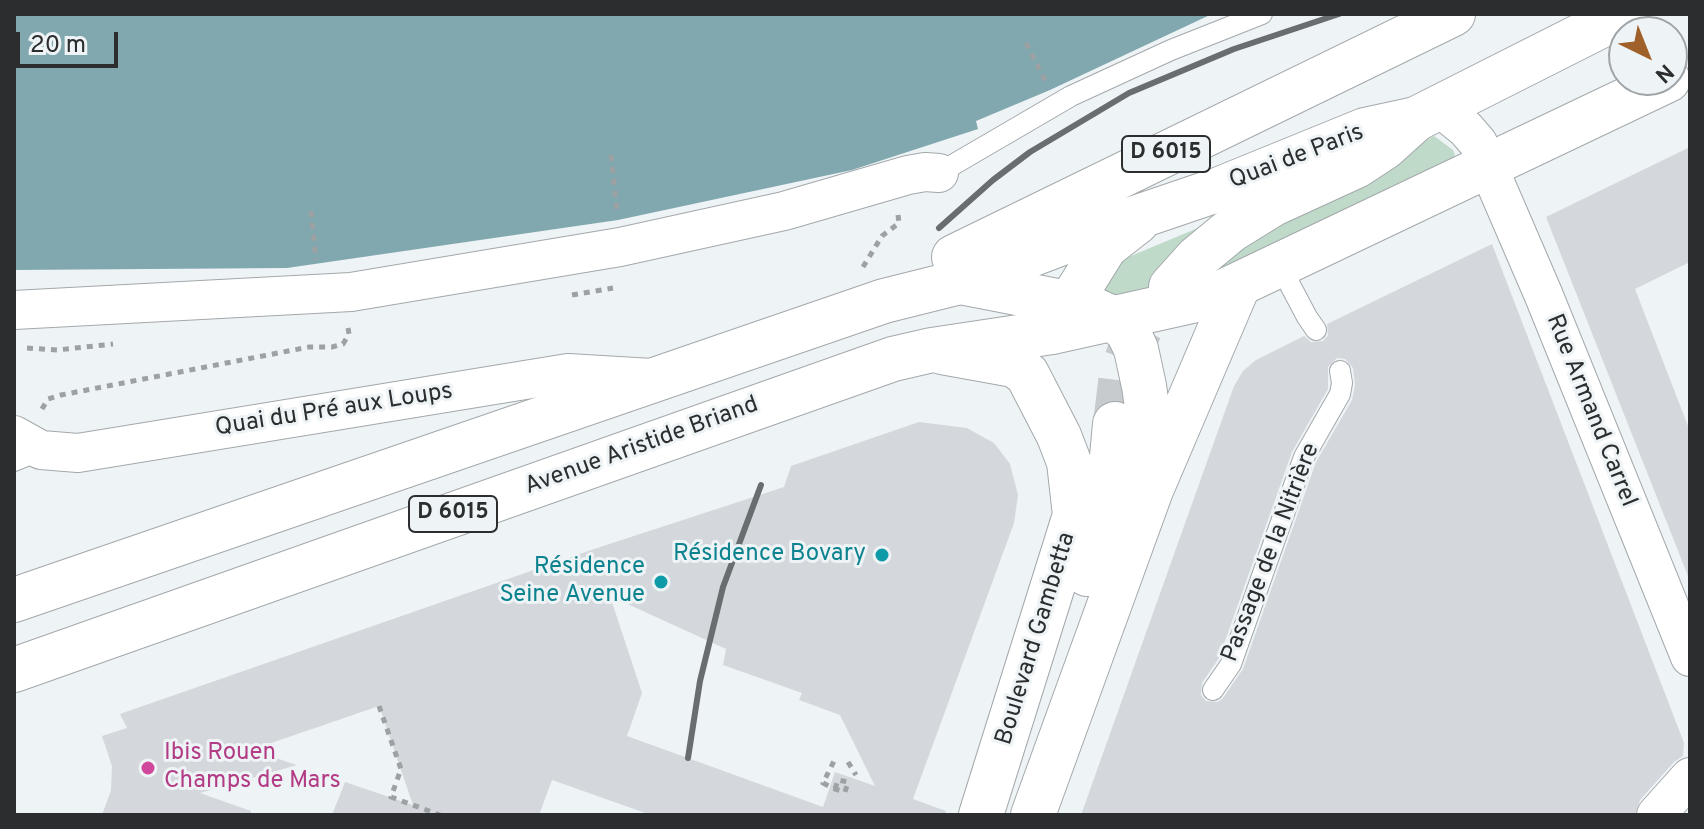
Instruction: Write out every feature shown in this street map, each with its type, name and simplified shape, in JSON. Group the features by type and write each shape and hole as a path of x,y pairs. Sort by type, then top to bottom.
{"main road":[{"name":"D 6015","path":"14,600 658,379 970,248 1453,14"},
{"name":"Quai de Paris","path":"960,282 1067,241 1220,189 1365,130 1427,113 1624,14"},
{"name":"D 6015","path":"1238,286 1634,96"},
{"path":"1171,287 1197,258 1231,230 1273,204 1356,166 1427,113"},
{"path":"932,350 1014,365 1027,374 1105,247 1149,212"},
{"name":"D 6015","path":"879,284 960,282"},
{"path":"960,282 1061,318"},
{"path":"1033,815 1151,490 1238,286"},
{"name":"Avenue Aristide Briand","path":"14,670 893,359 1061,318 1114,319 1214,296 1238,286"},
{"path":"1114,319 1128,332 1142,369 1150,428 1151,490"},
{"name":"Boulevard Gambetta","path":"987,798 1075,515 1069,462 1027,374"},
{"path":"987,798 1052,684 1107,511 1115,424"}],"street":[{"name":"Rue Armand Carrel","path":"1427,113 1466,129 1478,143 1544,296 1690,657"},
{"path":"14,310 351,292 620,247 784,211 908,175 939,173"},
{"name":"Quai du Pré aux Loups","path":"27,440 78,453 568,373 658,379"},
{"path":"1656,815 1690,777"}],"lane":[{"path":"939,173 1071,96 1171,50 1262,14"},
{"path":"1280,266 1316,330"},
{"name":"Passage de la Nitrière","path":"1213,690 1231,664 1304,457 1335,407 1342,383 1340,371"}],"path":[{"path":"1026,43 1050,90"},
{"path":"611,155 618,220"},
{"path":"311,211 317,265"},
{"path":"879,284 861,271 882,236"},
{"path":"27,440 48,399 309,347 332,347 343,344 349,334 347,319"},
{"path":"379,706 401,769 391,797 440,815"},
{"path":"835,789 823,783 836,757"},
{"path":"848,762 856,775"}],"green space":[{"path":"1434,136 1453,150 1455,155 1452,159 1196,280 1227,246"},
{"path":"1205,225 1149,292 1118,296 1102,292 1114,263"}],"water":[{"path":"14,14 1212,14 976,121 978,129 852,170 618,220 287,268 14,270"}],"building":[{"path":"1690,147 1690,262 1635,289 1690,431 1688,576 1546,217"},
{"path":"1492,244 1684,743 1683,756 1640,800 1635,815 1081,815 1234,386 1243,371 1256,360 1304,336 1311,342 1323,341 1328,335 1327,324","holes":["1337,358 1345,359 1353,368 1355,385 1352,400 1316,462 1243,669 1223,698 1218,702 1206,701 1201,695 1202,683 1219,658 1292,452 1328,389 1328,367"]},
{"path":"919,422 967,428 994,443 1010,464 1018,495 1014,523 913,799 946,811 945,815 651,815 552,780 539,815 332,815 345,782 413,805 379,706 251,750 297,765 200,793 251,811 251,815 102,815 111,790 112,766 102,736 127,728 120,714 594,549 784,487 791,466","holes":["610,596 726,649 723,665 802,693 799,700 840,715 875,786 835,772 823,807 627,736 642,693"]}],"tunnel":[{"path":"1115,424 1121,375 1141,328"}],"railway":[{"path":"939,228 1030,152 1129,93 1234,49 1339,14"},
{"path":"688,758 700,681 723,587 761,485"}],"place":[{"name":"Résidence Bovary","path":"882,555"},
{"name":"Résidence Seine Avenue","path":"661,582"},
{"name":"Ibis Rouen Champs de Mars","path":"148,768"}]}
